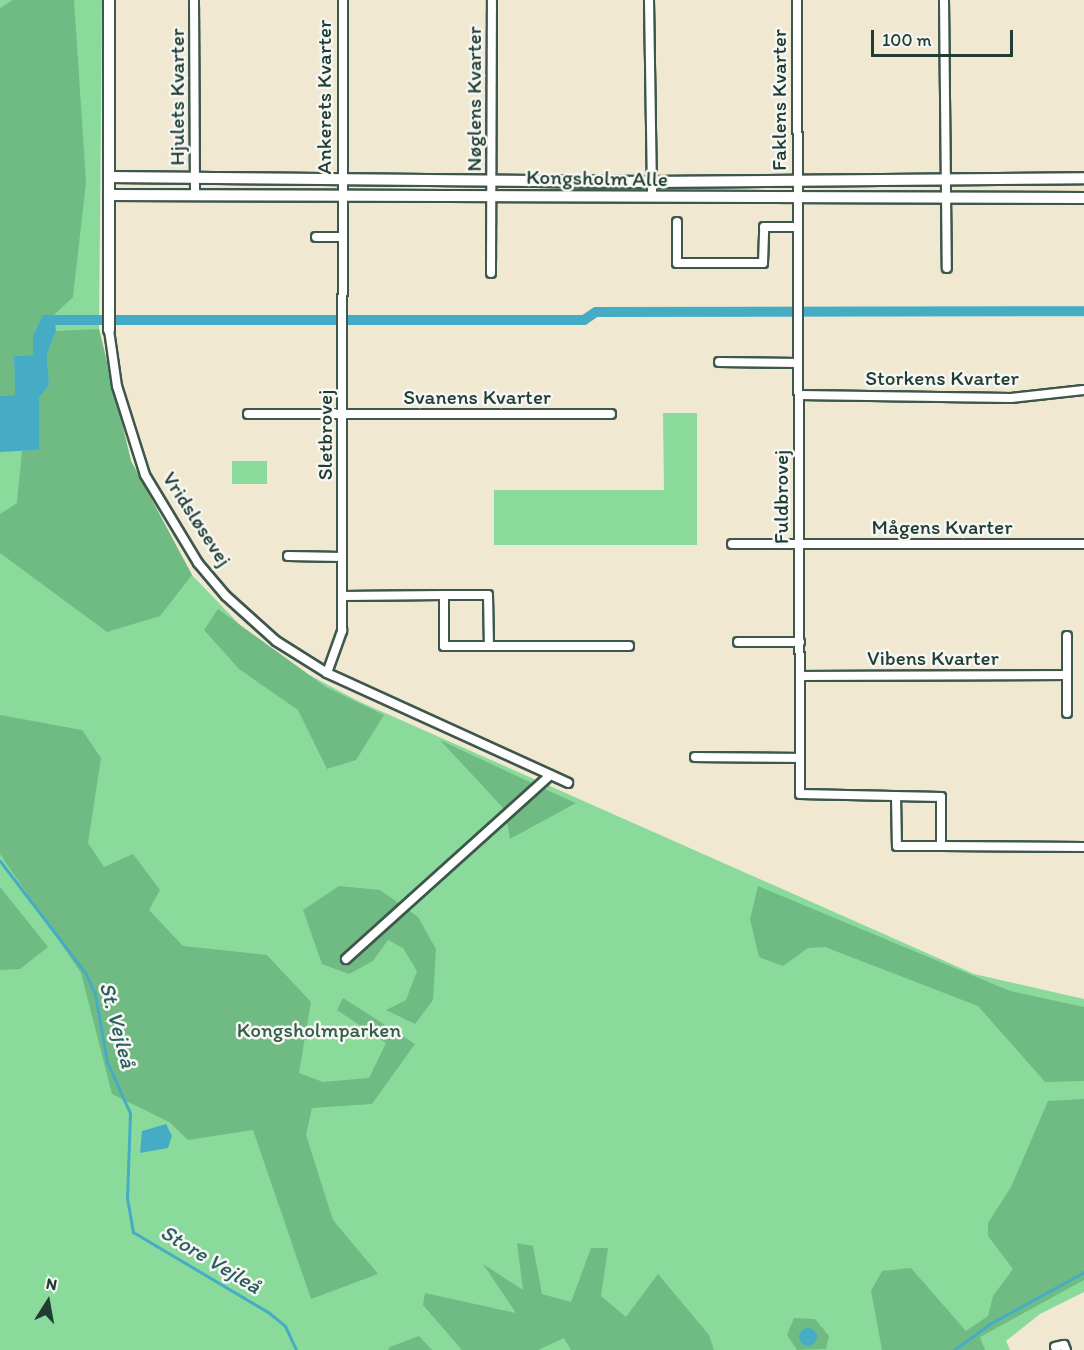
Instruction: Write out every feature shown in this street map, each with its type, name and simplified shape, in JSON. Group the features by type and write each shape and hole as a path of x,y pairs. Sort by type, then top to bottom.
{"street":[{"name":"Vridsløsevej","path":"109,0 109,330 129,431 164,512 226,596 276,641 327,673 568,783"},
{"name":"Hjulets Kvarter","path":"194,0 195,195"},
{"name":"Ankerets Kvarter","path":"342,195 343,0"},
{"name":"Nøglens Kvarter","path":"491,273 492,0"},
{"path":"650,0 652,194"},
{"name":"Faklens Kvarter","path":"797,0 798,199"},
{"path":"944,0 947,268"},
{"name":"Kongsholm Alle","path":"109,177 342,181 492,178 651,182 1084,178"},
{"name":"Kongsholm Alle","path":"109,195 342,195 492,199 652,194 798,199 1084,198"},
{"name":"Sletbrovej","path":"327,673 342,631 344,415 342,195"},
{"name":"Fuldbrovej","path":"798,199 800,794 897,796"},
{"path":"677,222 677,263 763,263 764,227 798,227"},
{"path":"316,237 342,237"},
{"path":"719,362 798,363"},
{"name":"Storkens Kvarter","path":"799,395 1011,398 1084,390"},
{"name":"Svanens Kvarter","path":"248,414 611,414"},
{"name":"Mågens Kvarter","path":"732,544 1084,544"},
{"path":"288,556 342,557"},
{"path":"444,595 444,646 629,646"},
{"path":"343,596 488,595 489,646"},
{"path":"1067,636 1067,713"},
{"path":"738,642 800,642"},
{"name":"Vibens Kvarter","path":"800,676 1067,675"},
{"path":"695,757 800,758"},
{"path":"346,959 550,775"},
{"path":"941,846 941,797 897,796 897,846 1084,847"},
{"path":"1054,1347 1064,1345 1066,1350"}],"green space":[{"name":"Kongsholmparken","path":"0,0 102,0 99,329 131,461 192,575 241,626 300,670 358,701 974,974 1084,999 1084,1292 1040,1314 1006,1341 1010,1350 0,1350"},
{"path":"13,0 74,0 86,182 73,297 54,315 43,316 33,335 33,355 14,356 15,395 0,396 0,8"},
{"path":"99,329 131,461 192,575 160,616 107,632 0,553 0,514 17,503 22,451 39,450 39,398 49,385 47,354 56,331"},
{"path":"663,413 697,413 697,545 494,545 494,490 664,490"},
{"path":"232,461 267,461 267,484 232,484"},
{"path":"218,609 326,687 384,715 356,760 327,769 298,710 239,669 204,630"},
{"path":"0,715 82,730 101,758 88,843 104,867 133,854 160,890 149,910 183,946 267,955 311,1002 299,1073 323,1082 369,1078 386,1043 337,1010 343,998 415,1044 372,1104 312,1108 306,1135 333,1220 378,1274 311,1299 253,1130 188,1140 169,1122 112,1094 81,973 0,854"},
{"path":"440,740 576,803 510,839 505,810"},
{"path":"339,886 380,890 418,917 436,949 433,1000 415,1024 386,1010 406,1000 417,971 403,948 388,940 373,961 349,974 322,964 303,910"},
{"path":"758,886 1010,991 1084,1007 1084,1081 1045,1082 978,1006 825,947 808,948 783,966 759,957 750,919"},
{"path":"0,887 48,947 20,969 0,970"},
{"path":"1084,1099 1084,1280 980,1337 985,1350 882,1350 871,1291 882,1271 911,1268 966,1331 988,1316 993,1296 1013,1269 988,1236 988,1223 1011,1187 1048,1101"},
{"path":"517,1243 533,1246 542,1294 571,1302 591,1248 608,1248 601,1296 626,1317 658,1274 709,1335 714,1350 571,1350 564,1338 538,1350 462,1350 423,1305 425,1293 516,1313 483,1264 523,1290"},
{"path":"794,1318 815,1319 829,1336 826,1349 797,1350 787,1335"},
{"path":"419,1336 432,1350 388,1350 390,1347"}],"water":[{"path":"43,315 54,315 56,331 47,354 49,385 39,398 39,450 0,452 0,396 15,395 14,356 33,355 33,335"},
{"path":"166,1124 172,1136 168,1148 140,1153 142,1131"},
{"path":"808,1328 814,1331 817,1337 814,1343 808,1346 802,1343 799,1337 802,1331"}],"waterway":[{"path":"55,320 584,320 596,312 1084,311"},
{"name":"St. Vejleå","path":"0,861 86,974 95,994 107,1062 130,1113 127,1198 133,1232 268,1312 285,1326 296,1350"},
{"path":"954,1350 991,1323 1084,1272"}],"water label":[{"name":"Store Vejleå","path":"211,1259"}]}
